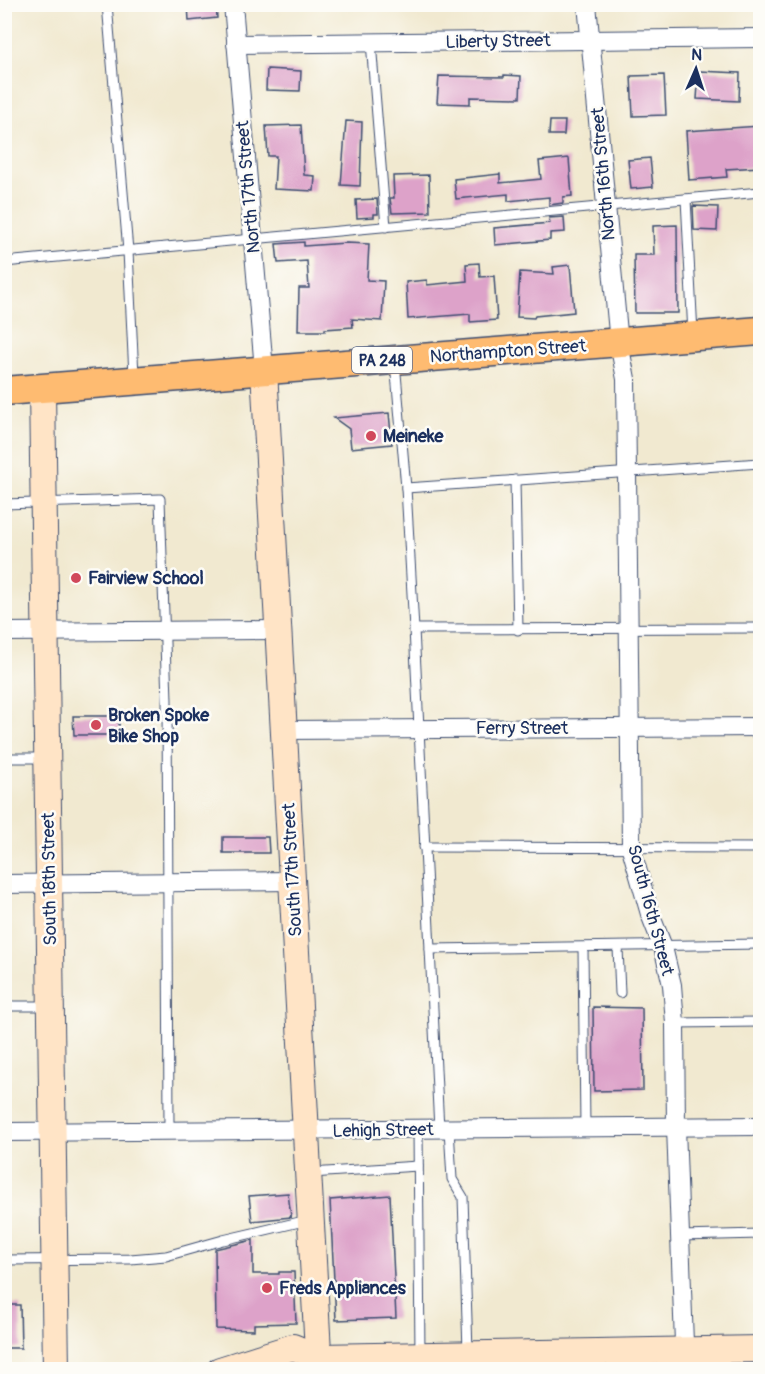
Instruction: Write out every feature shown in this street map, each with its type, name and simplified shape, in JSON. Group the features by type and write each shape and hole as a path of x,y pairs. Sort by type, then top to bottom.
{"main road":[{"name":"Northampton Street","path":"4,392 760,331"}],"street":[{"name":"North 17th Street","path":"232,4 264,370"},
{"name":"North 16th Street","path":"587,4 619,343"},
{"name":"Liberty Street","path":"236,44 760,38"},
{"name":"South 16th Street","path":"619,343 626,379 631,848 650,914 663,947 672,985 685,1359"},
{"name":"South 17th Street","path":"264,370 309,1173 312,1365"},
{"name":"South 18th Street","path":"42,388 56,1370"},
{"path":"4,632 278,630"},
{"name":"Ferry Street","path":"284,730 760,727"},
{"path":"4,884 292,880"},
{"name":"Lehigh Street","path":"4,1132 760,1126"},
{"path":"220,1370 293,1347 312,1365 420,1355 468,1354 685,1359 760,1349"}],"lane":[{"path":"107,4 128,251 135,382"},
{"path":"371,42 386,227"},
{"path":"4,262 760,192"},
{"path":"686,199 693,336"},
{"path":"395,359 406,488 430,949 444,1129 452,1179 463,1197 468,1354"},
{"path":"406,488 760,463"},
{"path":"515,480 519,630"},
{"path":"4,504 160,499 165,631 169,1130"},
{"path":"414,630 760,628"},
{"path":"4,758 48,758"},
{"path":"424,847 760,848"},
{"path":"430,949 618,948 760,944"},
{"path":"583,948 585,1127"},
{"path":"618,948 620,993"},
{"path":"4,1006 51,1006"},
{"path":"675,1023 760,1022"},
{"path":"418,1129 420,1355"},
{"path":"309,1173 418,1166"},
{"path":"4,1260 130,1259 166,1256 311,1219"},
{"path":"680,1236 760,1234"}],"building":[{"path":"188,4 216,4 217,18 189,21"},
{"path":"267,69 301,71 300,91 266,90"},
{"path":"699,71 740,73 739,101 697,99"},
{"path":"504,75 521,76 520,98 470,97 470,104 437,103 439,76 504,77"},
{"path":"664,75 666,115 633,116 631,76"},
{"path":"346,121 362,122 360,186 341,185"},
{"path":"550,121 565,121 564,135 549,135"},
{"path":"301,125 304,175 315,176 314,191 274,189 276,156 268,156 266,126"},
{"path":"760,126 760,167 726,169 727,177 689,180 686,131"},
{"path":"569,158 572,196 563,197 563,203 549,205 549,197 508,201 508,194 456,199 454,179 500,174 500,183 541,179 539,161"},
{"path":"650,158 653,187 631,189 628,160"},
{"path":"429,175 430,212 392,213 390,198 394,198 393,176"},
{"path":"377,199 378,214 374,214 374,217 357,218 356,200"},
{"path":"693,206 718,207 717,231 694,230"},
{"path":"564,217 565,232 550,233 550,240 495,245 494,228 550,223 549,218"},
{"path":"677,225 678,313 635,313 634,255 654,255 653,226"},
{"path":"304,242 304,246 369,244 367,280 384,281 382,321 352,319 353,327 325,329 325,331 298,331 299,288 309,288 307,261 278,263 276,244"},
{"path":"479,263 480,277 494,276 497,320 470,322 470,314 408,319 406,282 427,280 427,285 467,281 466,264"},
{"path":"570,265 574,312 535,316 534,318 517,317 520,272 554,274 553,267"},
{"name":"Meineke","path":"389,413 392,444 351,448 349,429 334,418"},
{"name":"Broken Spoke Bike Shop","path":"73,716 119,716 119,735 74,735"},
{"path":"223,837 268,837 269,853 223,853"},
{"path":"593,1007 642,1008 643,1090 594,1091"},
{"path":"288,1193 291,1217 252,1221 249,1196"},
{"path":"390,1195 396,1318 336,1320 330,1200"},
{"path":"253,1240 253,1274 294,1272 296,1323 254,1324 254,1330 216,1329 215,1249"},
{"path":"4,1305 20,1305 21,1348 4,1348"}],"place":[{"name":"Meineke","path":"371,436"},
{"name":"Fairview School","path":"76,578"},
{"name":"Broken Spoke Bike Shop","path":"96,725"},
{"name":"Freds Appliances","path":"267,1288"}]}
